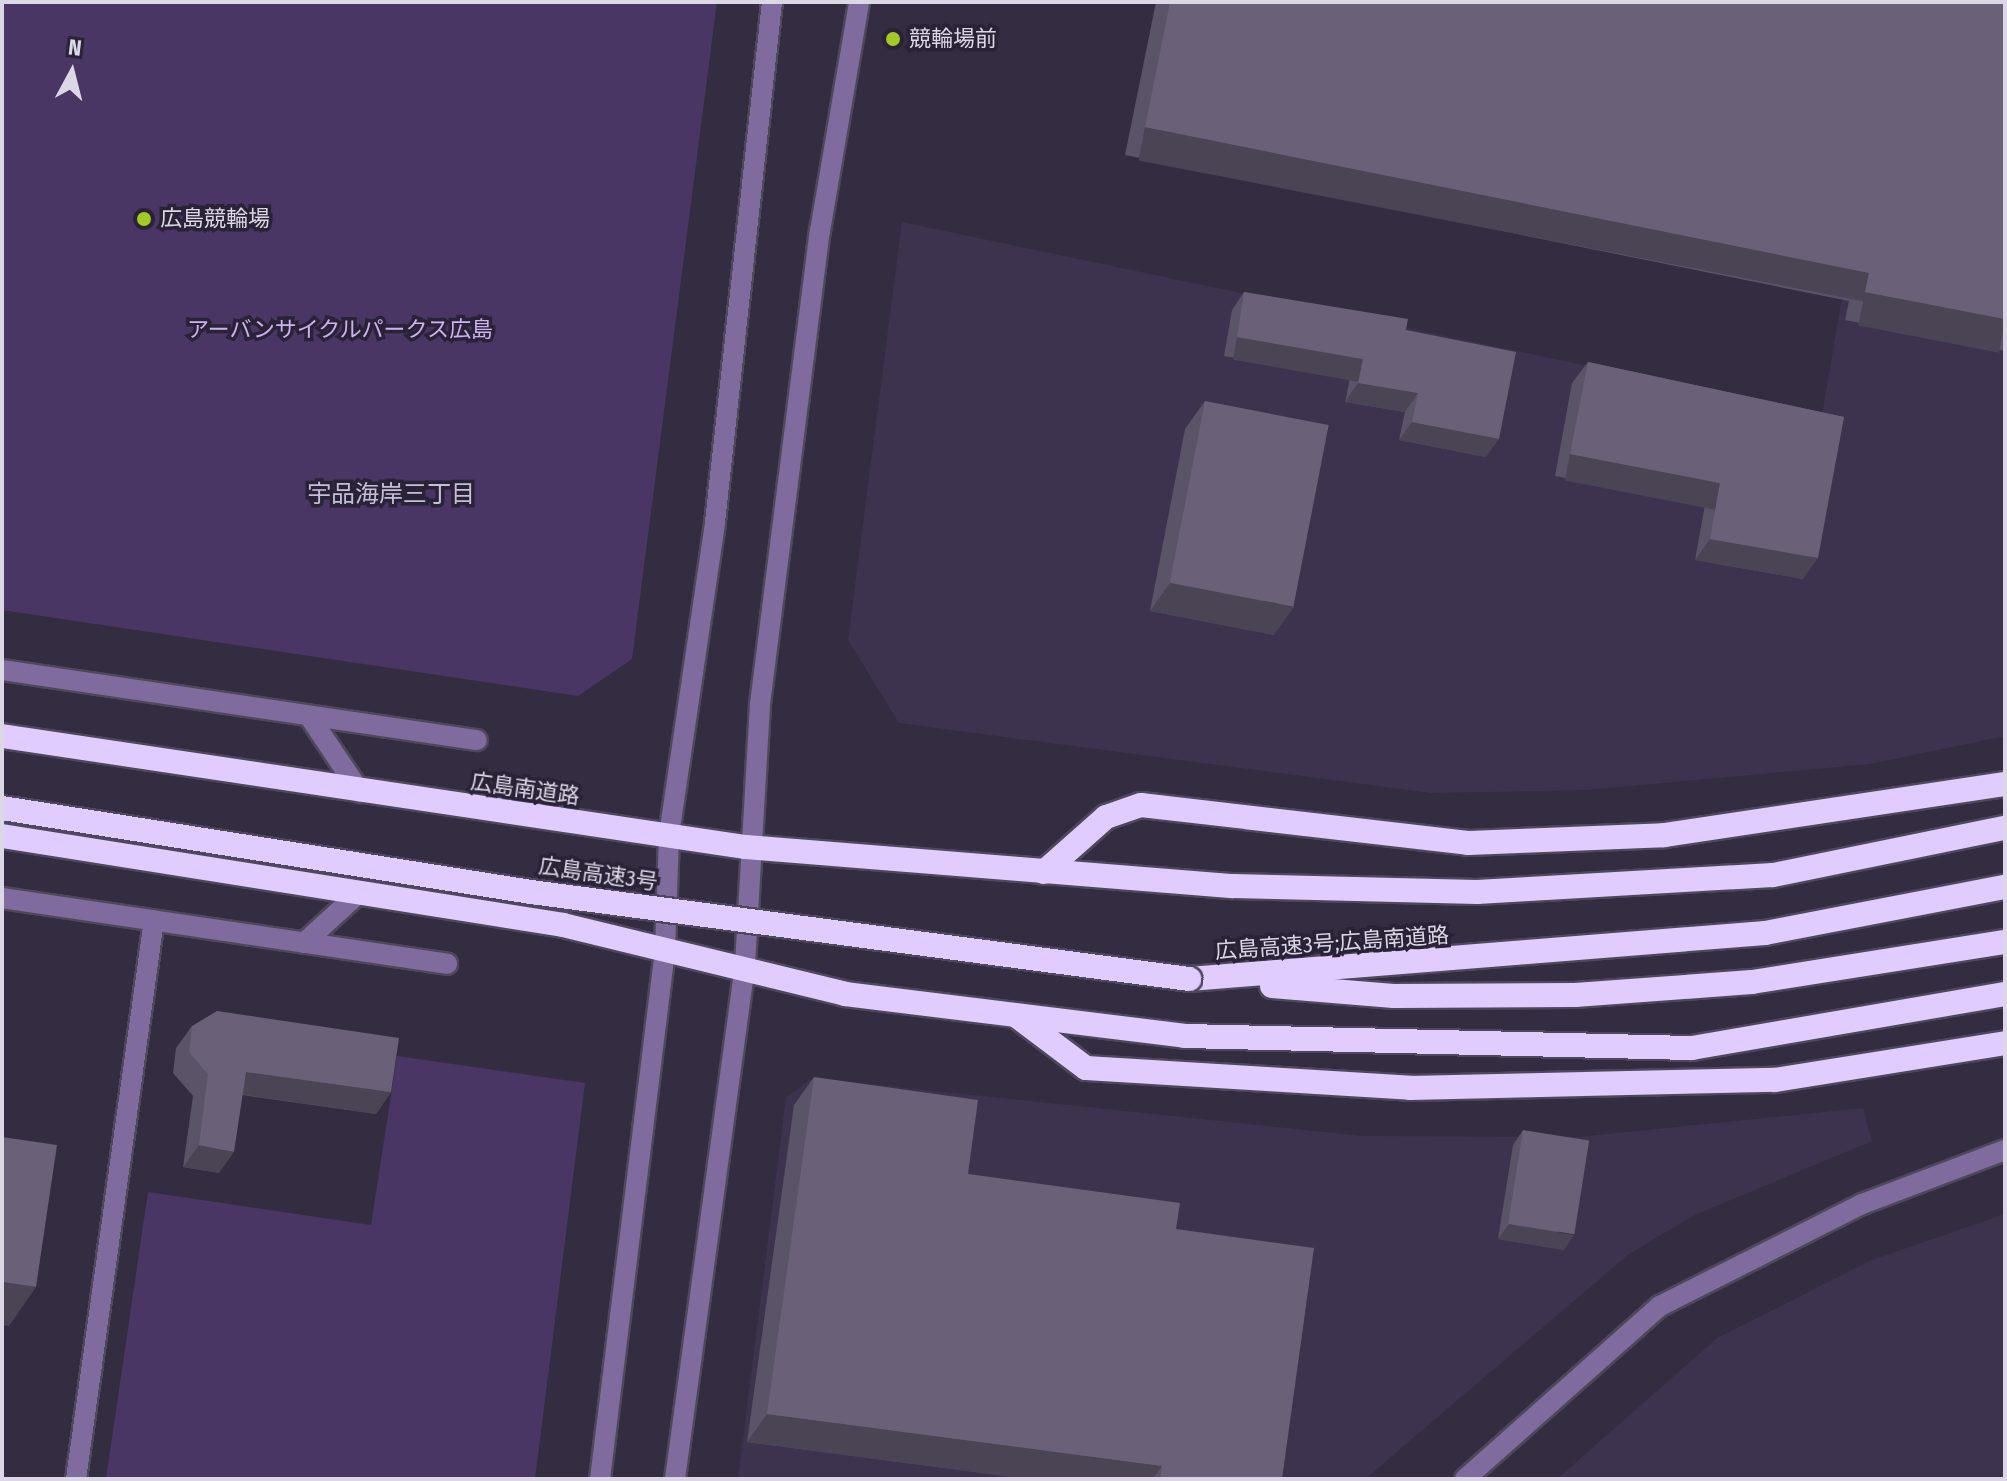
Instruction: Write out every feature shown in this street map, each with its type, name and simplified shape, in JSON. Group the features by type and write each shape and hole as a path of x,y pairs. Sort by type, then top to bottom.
{"highway":[{"name":"広島南道路","path":"2,736 360,792 746,847 1044,872 1279,887 1614,886 1773,875 2005,828"},
{"path":"1044,872 1106,817 1141,805 1468,843 1664,835 2005,784"},
{"name":"広島高速3号","path":"2,808 531,892 1189,979"},
{"path":"2,836 563,925 665,950 745,965 845,994 1185,1036 1692,1048 2005,994"},
{"name":"広島高速3号;広島南道路","path":"1189,979 1765,933 2005,887"},
{"name":"広島高速3号;広島南道路","path":"1189,979 1394,996 1575,995 1752,982 2005,942"},
{"path":"1016,1015 1086,1068 1410,1088 1775,1080 2005,1043"}],"street":[{"path":"600,1479 665,950 669,835 715,522 772,2"},
{"path":"675,1479 745,965 746,847 820,231 859,2"},
{"path":"2,670 477,740"},
{"path":"309,716 360,792"},
{"path":"304,943 359,893"},
{"path":"2,898 447,964"},
{"path":"76,1479 154,920"},
{"path":"1465,1479 1660,1306 1809,1228 2005,1150"}],"shaded area":[{"path":"2005,2 2005,736 1870,764 1587,790 1431,793 899,723 848,640 902,222 1822,415 1872,121"},
{"path":"813,1078 1361,1136 1578,1137 1863,1108 1872,1141 1695,1215 1629,1254 1365,1479 738,1479 786,1097"},
{"path":"2005,1214 2005,1479 1557,1479 1717,1338 1872,1260"}],"green space":[{"name":"アーバンサイクルパークス広島","path":"2,2 717,2 632,659 578,696 2,610"},
{"path":"397,1056 585,1083 535,1479 106,1479 148,1192 371,1225"}],"building":[{"path":"1170,2 2005,2 2005,319 1865,292 1869,273 1145,127"},
{"path":"1244,292 1408,319 1406,330 1516,352 1499,439 1412,422 1418,393 1358,383 1363,359 1237,337"},
{"path":"1588,362 1844,417 1818,558 1710,539 1720,483 1570,454"},
{"path":"1205,401 1329,425 1293,607 1170,583"},
{"path":"217,1011 399,1038 391,1092 246,1072 234,1152 199,1145 208,1074 189,1052 192,1026"},
{"path":"814,1077 978,1100 968,1174 1180,1203 1176,1229 1314,1248 1282,1479 1160,1479 1162,1466 767,1414"},
{"path":"1523,1130 1589,1140 1574,1234 1508,1224"},
{"path":"2,1137 57,1145 36,1287 2,1282"}],"place":[{"name":"競輪場前","path":"893,39"},
{"name":"広島競輪場","path":"144,219"}],"district":[{"name":"宇品海岸三丁目","path":"391,495"}]}
